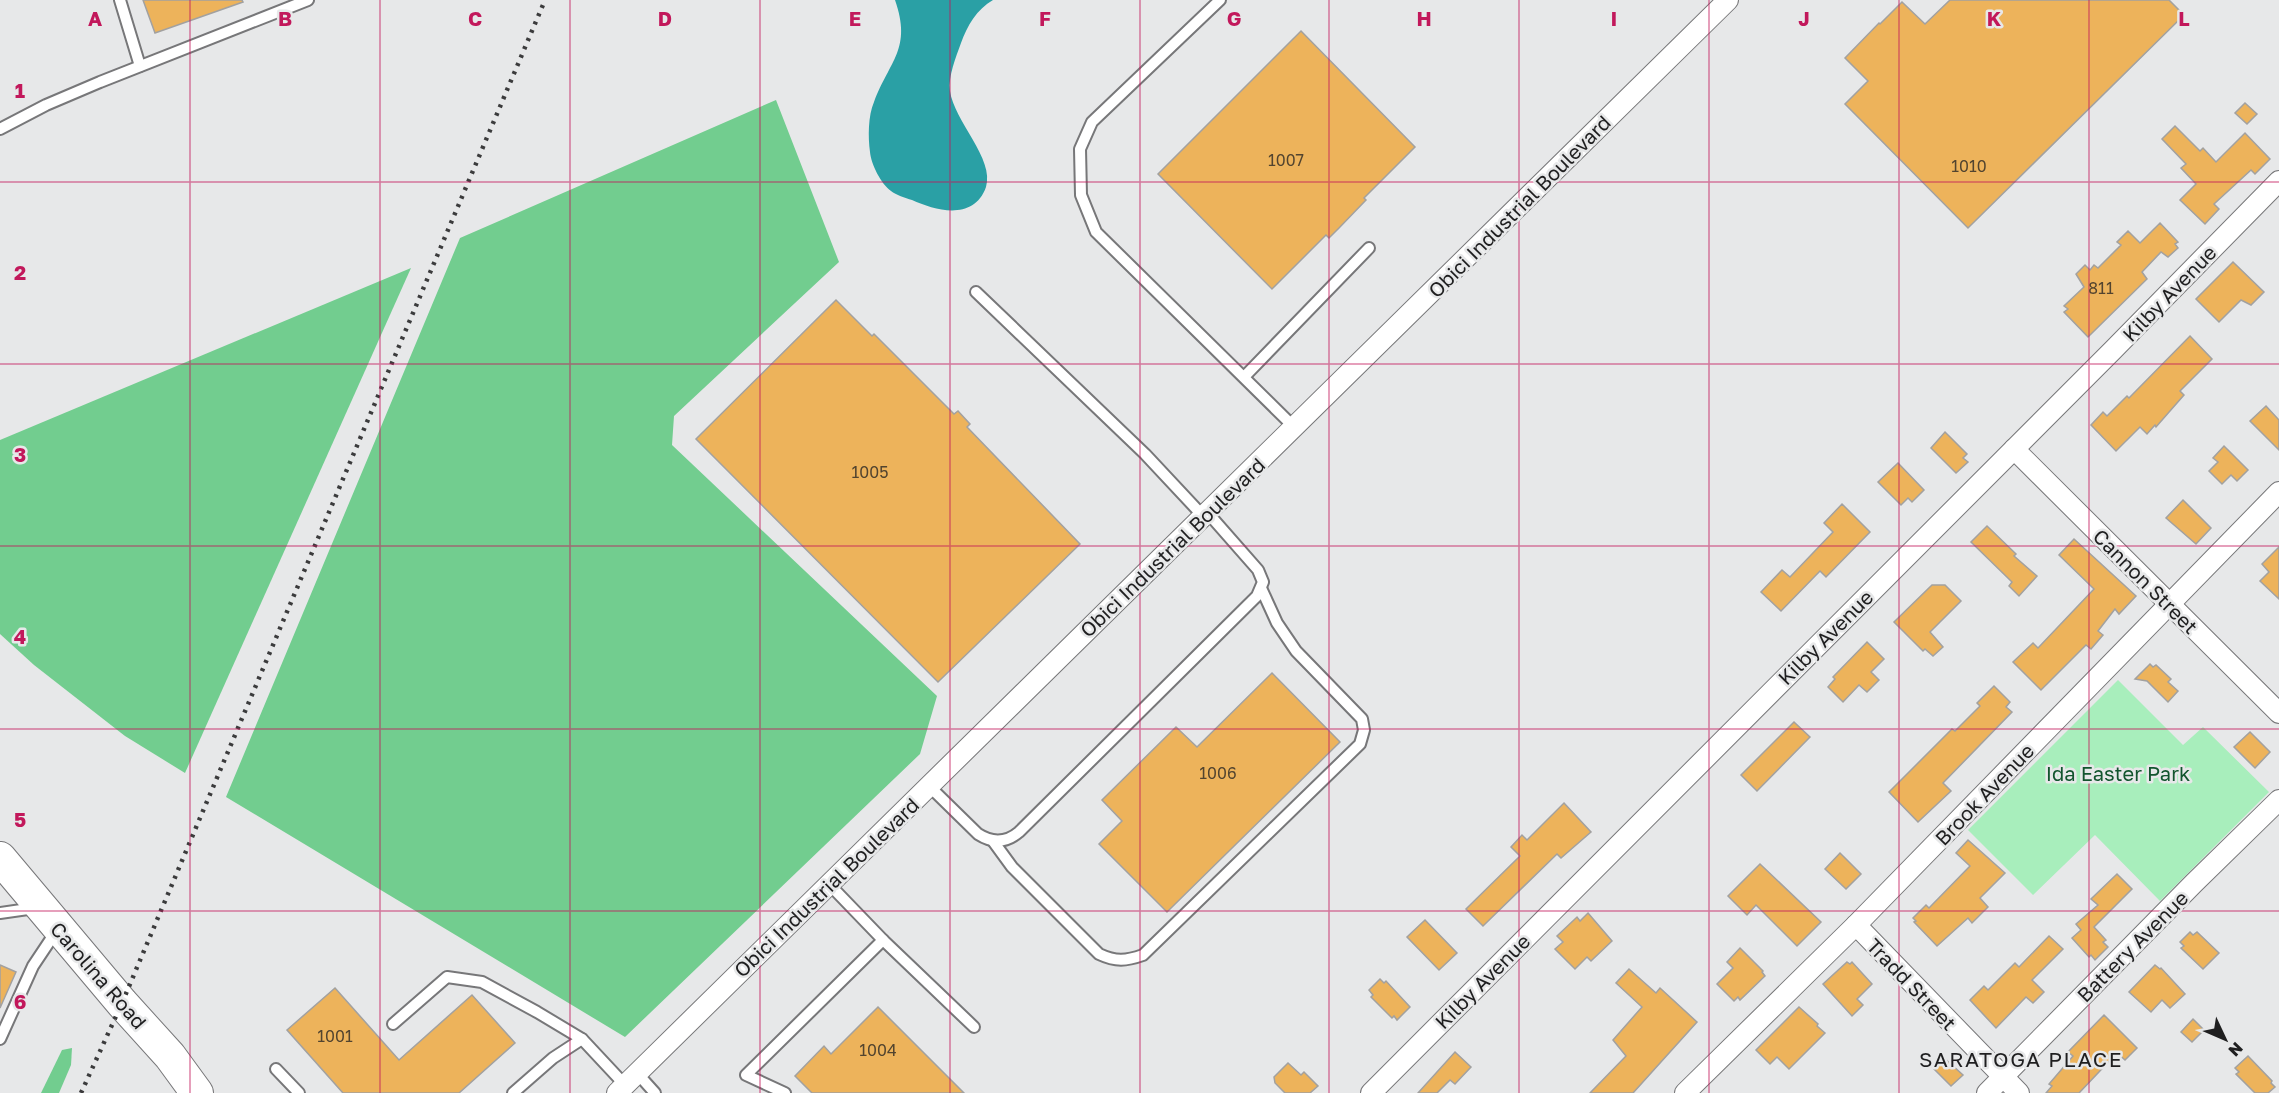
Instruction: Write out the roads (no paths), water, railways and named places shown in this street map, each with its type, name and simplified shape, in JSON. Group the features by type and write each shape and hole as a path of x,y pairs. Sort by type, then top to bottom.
{"main road":[{"name":"Carolina Road","path":"0,858 170,1056 196,1093"}],"street":[{"name":"Obici Industrial Boulevard","path":"626,1084 1728,0"},
{"name":"Kilby Avenue","path":"1372,1093 2279,181"},
{"name":"Cannon Street","path":"2014,449 2279,713"},
{"name":"Brook Avenue","path":"1685,1093 1856,926 2279,492"},
{"name":"Battery Avenue","path":"1987,1093 2279,800"},
{"name":"Tradd Street","path":"1856,926 2019,1093"}],"lane":[{"path":"120,0 140,66"},
{"path":"0,129 46,105 308,0"},
{"path":"1221,0 1092,122 1080,149 1081,195 1096,232 1294,427"},
{"path":"1244,377 1369,248"},
{"path":"929,786 978,834 993,841 1012,867 1099,954 1113,960 1128,960 1143,955 1360,744 1364,730 1362,720 1296,651 1276,623 1262,588 1262,577 1258,570 1145,454 976,292"},
{"path":"993,841 1008,839 1019,832 1257,596 1262,588"},
{"path":"829,884 883,940 974,1027"},
{"path":"0,913 50,917 33,966 0,1039"},
{"path":"785,1093 746,1075 883,940"},
{"path":"393,1024 447,977 482,982 582,1039 626,1084 656,1093"},
{"path":"513,1093 553,1058 582,1039"},
{"path":"276,1069 299,1093"}],"water":[{"path":"895,0 993,0 977,13 970,24 963,37 950,79 953,103 980,152 987,176 986,187 980,198 973,205 964,209 943,210 895,194 884,184 872,162 869,140 871,114 900,43 900,17"}],"railway":[{"path":"81,1093 122,1003 545,0"}],"district":[{"name":"SARATOGA PLACE","path":"2021,1059"}],"park label":[{"name":"Ida Easter Park","path":"2118,773"}]}
